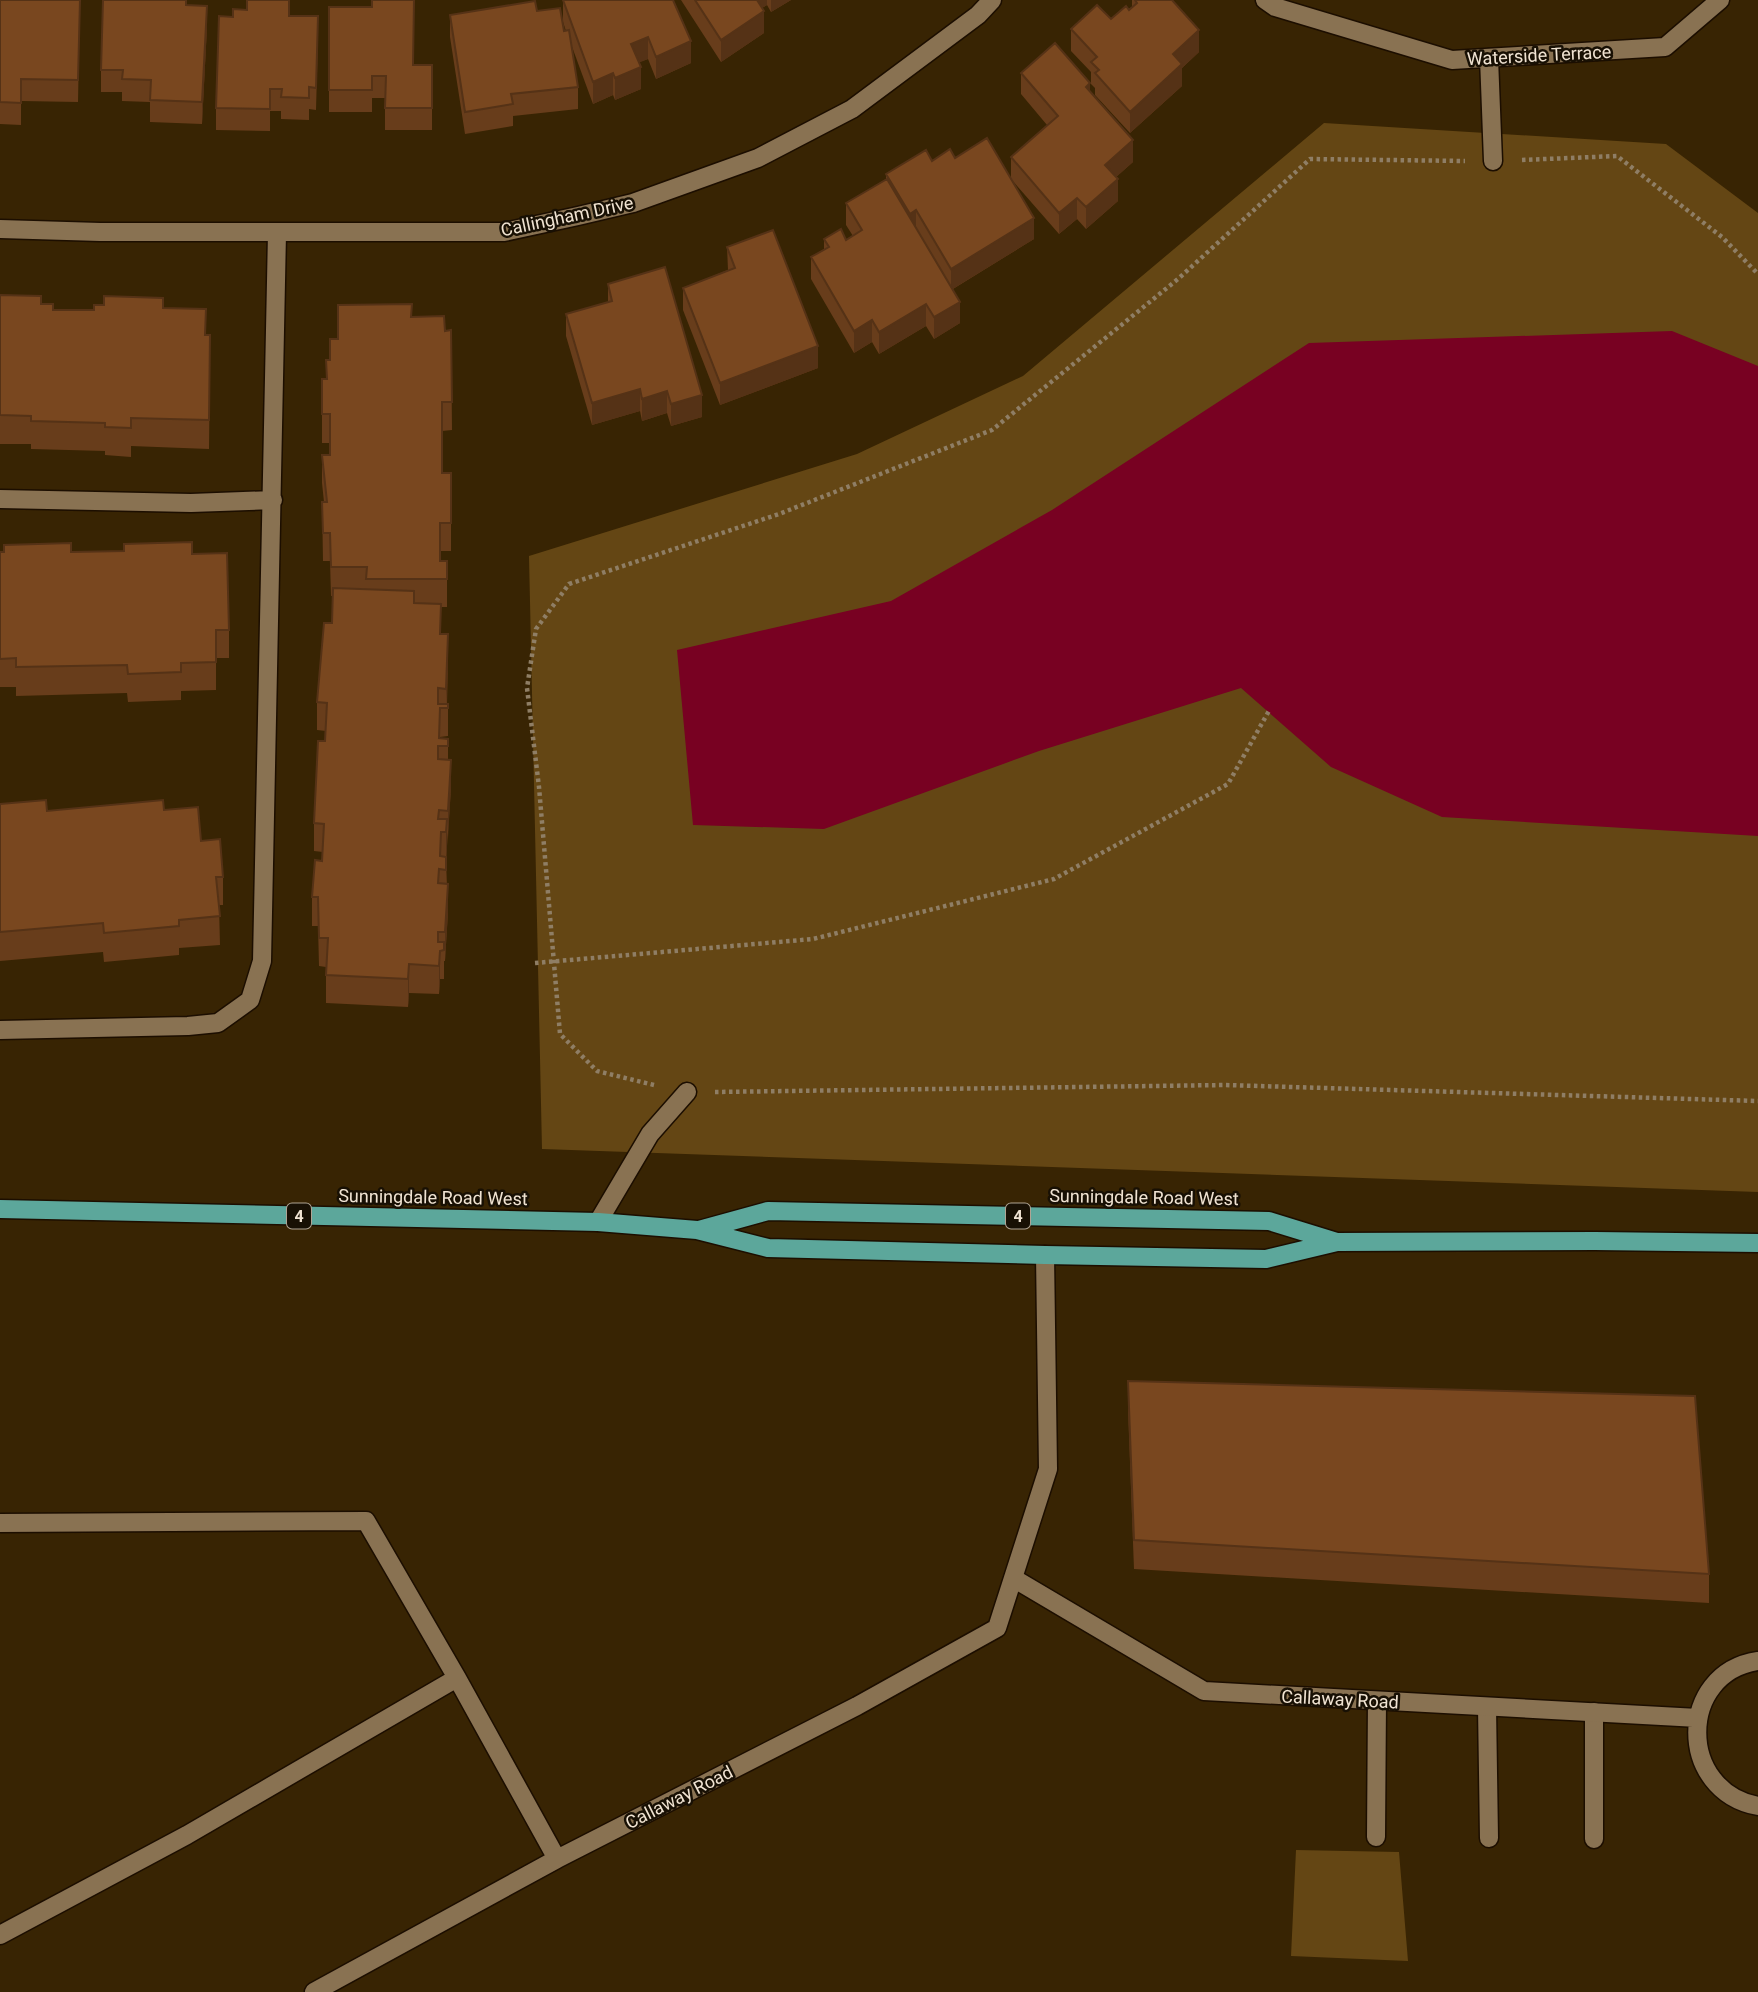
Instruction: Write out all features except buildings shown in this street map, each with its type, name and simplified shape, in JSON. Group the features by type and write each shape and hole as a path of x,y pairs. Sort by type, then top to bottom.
{"main road":[{"name":"Sunningdale Road West","path":"0,1209 598,1222 698,1230 768,1248 1045,1255 1266,1259 1337,1242 1758,1243"},
{"name":"Sunningdale Road West","path":"698,1230 768,1211 1269,1221 1337,1242"}],"street":[{"name":"Callingham Drive","path":"0,229 100,232 504,232 633,203 758,158 852,109 978,15 992,0"},
{"name":"Waterside Terrace","path":"1265,0 1275,7 1452,60 1665,47 1720,0"},
{"path":"1489,58 1493,161"},
{"path":"0,1030 218,1023 250,1000 262,961 277,233"},
{"path":"0,499 191,503 273,500"},
{"path":"598,1222 650,1134 687,1092"},
{"name":"Callaway Road","path":"314,1992 557,1859 857,1706 997,1628 1048,1469 1045,1255"},
{"path":"0,1523 366,1521 557,1859"},
{"name":"Callaway Road","path":"1013,1578 1204,1691 1698,1718"},
{"path":"1758,1661 1746,1662 1724,1675 1706,1694 1698,1718 1696,1741 1702,1763 1715,1783 1733,1797 1758,1806"},
{"path":"0,1935 187,1835 457,1678"},
{"path":"1376,1837 1377,1701"},
{"path":"1487,1707 1489,1838"},
{"path":"1594,1712 1594,1839"}],"path":[{"path":"1758,274 1722,237 1617,156 1493,161 1310,159 1178,279 992,430 779,514 569,584 536,629 527,688 539,787 560,1034 597,1071 687,1092 1225,1085 1758,1101"},
{"path":"535,963 813,939 1054,879 1228,784 1270,709"}],"shaded area":[{"path":"1324,123 1666,144 1758,213 1758,1192 542,1149 529,556 857,454 1023,376"},
{"path":"1672,331 1758,366 1758,836 1442,817 1331,767 1241,688 1039,751 824,829 693,825 677,650 891,601 1052,510 1309,343"},
{"path":"1296,1850 1399,1852 1408,1961 1291,1956"}]}
